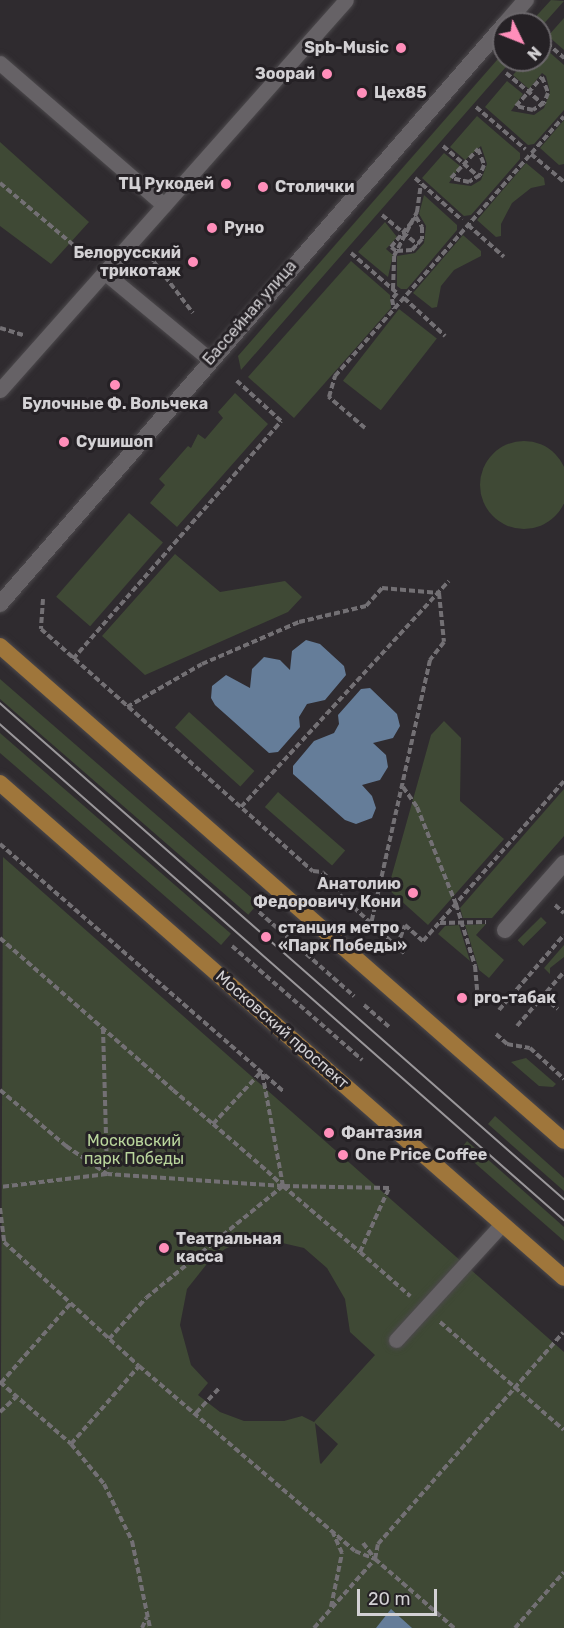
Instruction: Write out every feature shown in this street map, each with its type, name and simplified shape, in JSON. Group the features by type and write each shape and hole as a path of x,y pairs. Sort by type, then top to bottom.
{"main road":[{"path":"0,646 564,1141"},
{"name":"Московский проспект","path":"0,783 564,1278"}],"street":[{"name":"Бассейная улица","path":"516,12 526,0"},
{"name":"Бассейная улица","path":"0,604 209,359 492,40"},
{"path":"505,930 564,863"}],"lane":[{"path":"0,390 346,0"},
{"path":"0,63 164,205"},
{"path":"104,272 209,359"},
{"path":"396,1340 502,1224"}],"path":[{"path":"552,48 564,58"},
{"path":"506,73 543,104"},
{"path":"542,77 548,93 543,104 533,110 516,106 529,92 542,77"},
{"path":"476,107 525,149"},
{"path":"365,428 328,398 335,376 564,116"},
{"path":"442,146 478,177"},
{"path":"478,149 484,165 478,177 469,182 452,178 478,149"},
{"path":"531,154 564,182"},
{"path":"415,178 462,220"},
{"path":"0,183 71,242"},
{"path":"393,289 396,251 403,233 417,212 421,184"},
{"path":"382,215 418,245"},
{"path":"396,251 407,252 418,245 423,233 416,217 403,233"},
{"path":"148,223 154,262 193,313"},
{"path":"468,225 504,256"},
{"path":"351,253 397,293 392,299 394,309"},
{"path":"404,298 445,336"},
{"path":"73,659 281,421 236,380"},
{"path":"241,807 449,581"},
{"path":"127,707 202,664 299,622 366,606 382,588 439,593"},
{"path":"371,923 430,660 444,642 439,593"},
{"path":"43,599 41,629 314,872 322,872 371,923 405,954"},
{"path":"397,946 405,925 423,941 564,780"},
{"path":"402,786 417,807 456,904 475,966 477,990"},
{"path":"0,844 283,1091"},
{"path":"260,912 354,996"},
{"path":"440,923 487,921 505,930"},
{"path":"499,1010 564,935"},
{"path":"0,938 213,1125 283,1186 360,1252 389,1188 283,1186 107,1174 0,1186"},
{"path":"232,946 362,1060"},
{"path":"517,1026 564,972"},
{"path":"543,997 558,1009"},
{"path":"364,1005 389,1027"},
{"path":"103,1028 107,1174"},
{"path":"496,1034 507,1044 530,1048 564,1079"},
{"path":"213,1125 261,1071"},
{"path":"261,1071 283,1186"},
{"path":"0,1090 66,1146 107,1174"},
{"path":"109,1339 146,1298 283,1186"},
{"path":"0,1208 2,1243 139,1366 355,1551 375,1559"},
{"path":"71,1304 0,1383 71,1444 104,1484 120,1512 140,1571 150,1628"},
{"path":"314,1628 375,1559 378,1544 563,1334"},
{"path":"457,1336 564,1430"},
{"path":"71,1444 139,1366"},
{"path":"196,1413 219,1388"},
{"path":"0,1412 17,1396"},
{"path":"330,1610 342,1554 333,1532"},
{"path":"363,1542 375,1559 454,1628"},
{"path":"516,1628 564,1572"},
{"path":"142,1628 147,1616"}],"green space":[{"path":"551,0 564,1 552,14 552,12 540,12"},
{"path":"564,18 564,50 552,40 552,32"},
{"path":"552,54 564,65 564,110 534,144 528,145 485,107 507,81 523,94 511,111 534,115 544,108 550,92 546,76 542,73 529,89 513,75 516,72 552,72"},
{"path":"492,66 492,72 502,72 241,370 238,356"},
{"path":"477,116 520,153 520,159 471,215 464,216 422,178 444,153 460,166 449,183 471,186 481,180 487,164 481,146 465,160 450,147"},
{"path":"564,120 564,164 559,165 540,148"},
{"path":"0,142 89,222 51,264 0,226"},
{"path":"526,163 544,178 545,185 531,188 512,203 501,224 501,236 496,237 477,220"},
{"path":"424,195 457,225 457,230 407,289 401,289 397,286 397,256 415,253 424,243 426,226 419,214"},
{"path":"385,222 397,237 386,249 393,255 388,277 358,252"},
{"path":"463,235 481,251 481,256 454,270 441,286 437,307 432,308 413,293"},
{"path":"351,261 390,295 391,308 294,418 248,377"},
{"path":"399,309 437,339 381,410 343,381"},
{"path":"235,393 268,424 177,527 150,503 165,485 159,479 188,446 191,448 198,434 205,439 223,418 218,412"},
{"path":"524,441 541,444 555,454 565,468 568,485 565,502 555,516 541,526 524,529 507,526 493,516 483,502 480,485 483,468 493,454 507,444"},
{"path":"129,513 163,543 90,626 56,597"},
{"path":"175,554 220,592 285,581 302,597 288,612 145,675 102,636"},
{"path":"0,679 258,903 248,915 0,699"},
{"path":"189,712 254,771 240,786 175,728"},
{"path":"444,721 461,738 460,801 504,839 428,925 388,889 431,735"},
{"path":"0,733 231,934 221,945 0,753"},
{"path":"564,789 564,836 492,918 463,918 460,908"},
{"path":"278,792 345,850 332,865 265,807"},
{"name":"Московский парк Победы","path":"3,857 564,1352 564,1628 0,1628","holes":["265,1239 304,1248 327,1268 345,1299 350,1332 375,1355 314,1422 302,1416 284,1421 244,1421 220,1412 198,1395 208,1383 191,1365 180,1325 187,1289 210,1260 225,1249 242,1241","315,1423 338,1444 321,1464 320,1463"]},
{"path":"541,917 547,923 523,946 518,940"},
{"path":"486,924 476,935 504,960 489,978 479,970 465,925"},
{"path":"459,925 470,961 438,934 445,926"},
{"path":"564,945 564,957 550,968 550,974 544,968"},
{"path":"526,1058 556,1084 553,1087 539,1086 511,1062"},
{"path":"495,1116 564,1178 564,1191 488,1124"},
{"path":"467,1141 564,1227 564,1241 460,1150"}],"water":[{"path":"306,640 320,644 344,666 346,675 325,700 307,704 299,717 300,727 278,752 269,753 215,705 211,698 212,686 226,675 250,688 252,669 264,657 280,660 290,670 292,651"},
{"path":"370,688 397,714 400,726 393,738 373,743 386,755 388,767 380,780 362,785 372,796 376,808 372,818 356,824 345,820 293,774 293,766 314,741 334,733 339,724 338,715 361,689"},
{"path":"391,1609 412,1628 376,1628"}],"tram line":[{"path":"0,703 564,1199"},
{"path":"0,724 564,1220"}],"place":[{"name":"Spb-Music","path":"401,48"},
{"name":"Зоорай","path":"327,74"},
{"name":"Цех85","path":"362,93"},
{"name":"ТЦ Рукодей","path":"226,184"},
{"name":"Столички","path":"263,187"},
{"name":"Руно","path":"212,228"},
{"name":"Белорусский трикотаж","path":"193,262"},
{"name":"Булочные Ф. Вольчека","path":"115,385"},
{"name":"Сушишоп","path":"64,442"},
{"name":"Анатолию Федоровичу Кони","path":"413,893"},
{"name":"станция метро «Парк Победы»","path":"266,937"},
{"name":"pro-табак","path":"462,998"},
{"name":"Фантазия","path":"329,1133"},
{"name":"One Price Coffee","path":"343,1155"},
{"name":"Театральная касса","path":"164,1248"}]}
